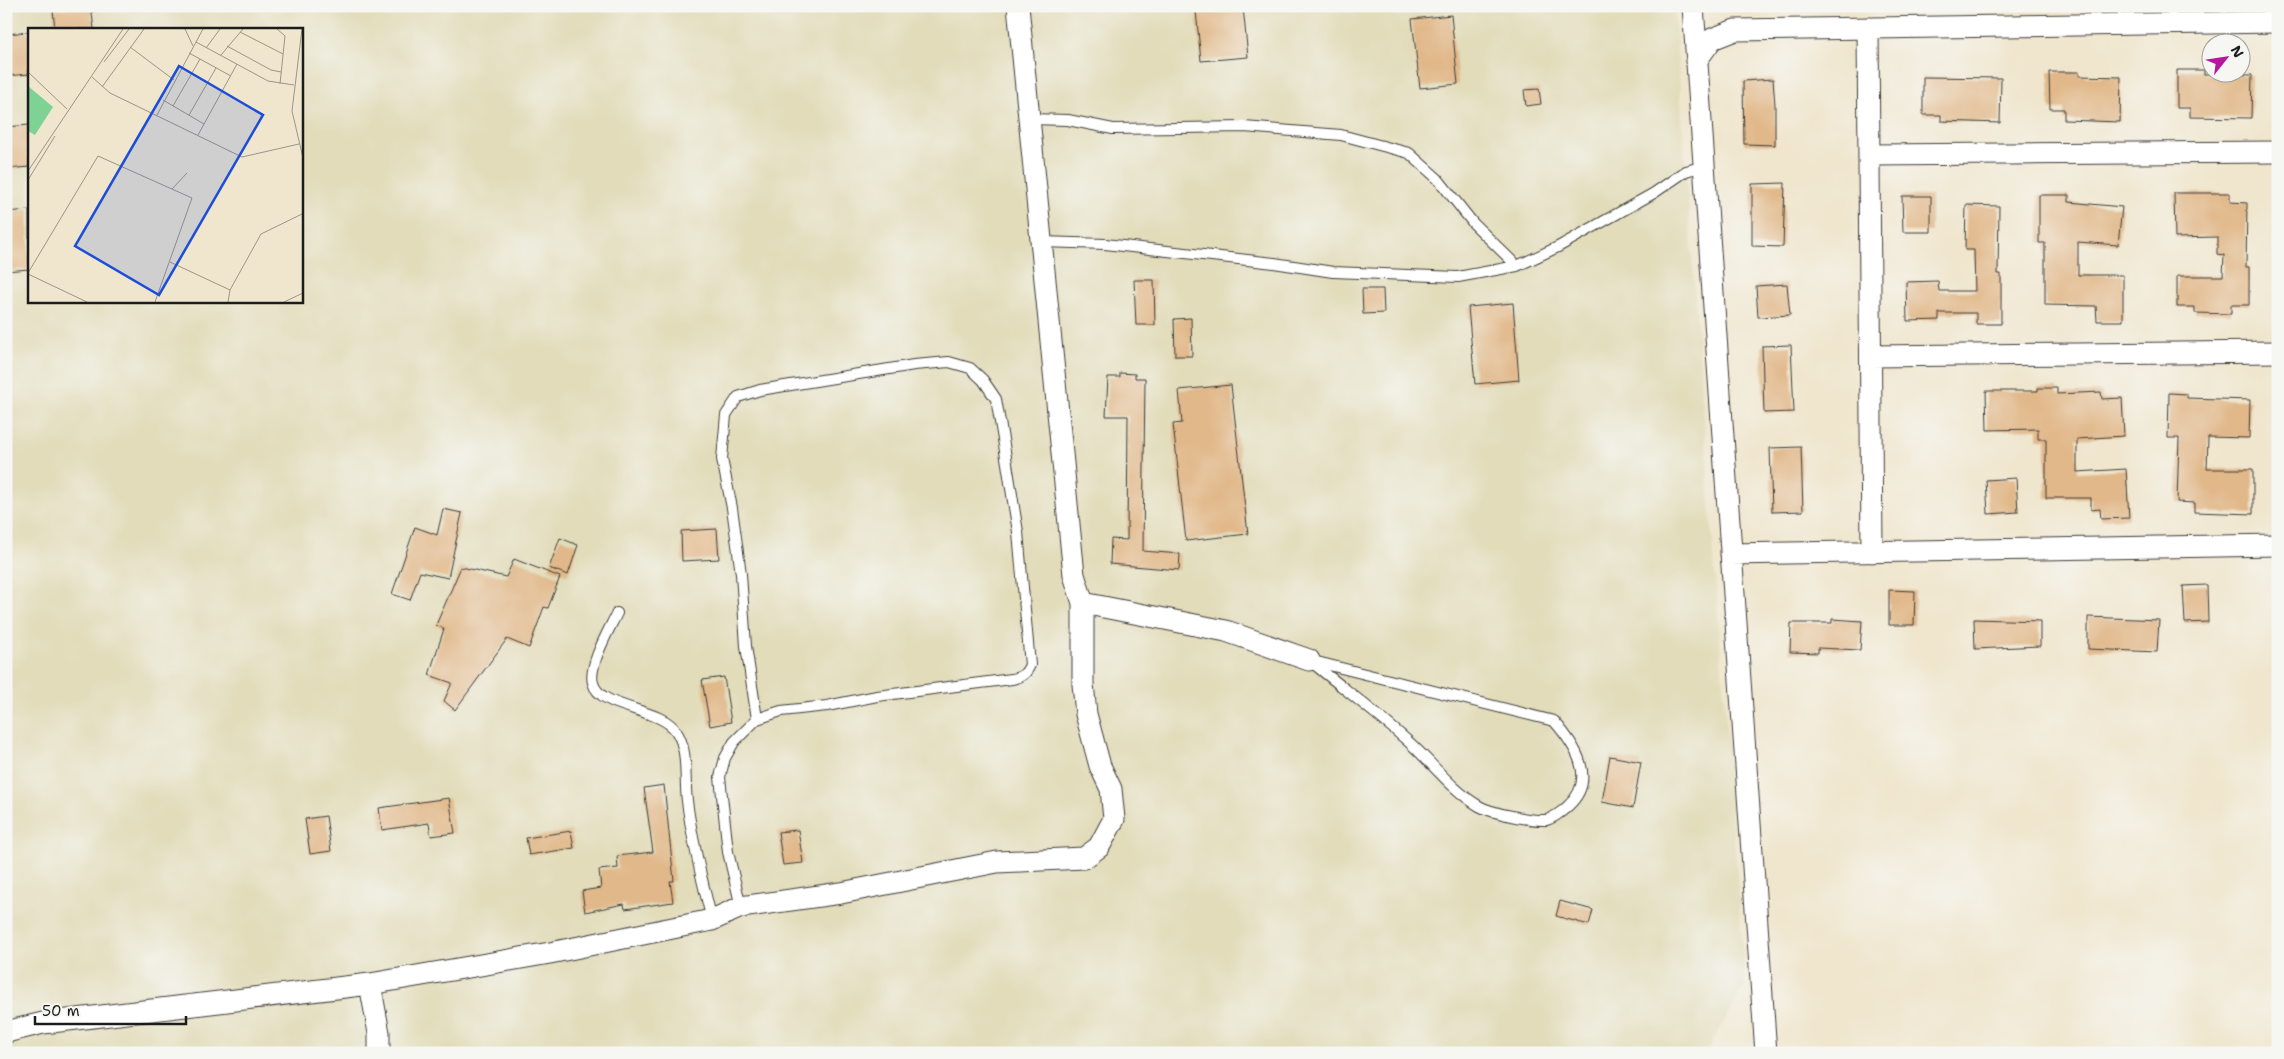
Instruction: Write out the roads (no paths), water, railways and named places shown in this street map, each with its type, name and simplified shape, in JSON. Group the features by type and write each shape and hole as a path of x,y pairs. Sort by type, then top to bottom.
{"street":[{"path":"6,1032 43,1023 370,984 550,953 712,920 741,907 841,893 997,862 1084,858 1099,847 1114,819 1111,789 1100,766 1086,714 1083,684 1083,602 1074,575 1018,6"},
{"path":"1693,6 1766,1053"},
{"path":"1696,61 1712,39 1735,30 1868,28 2122,15 2278,22"},
{"path":"1868,28 1872,552"},
{"path":"1869,154 2278,152"},
{"path":"1871,356 2278,352"},
{"path":"1731,554 2278,545"},
{"path":"1083,602 1226,631 1309,660"},
{"path":"370,984 379,1034 379,1053"}],"lane":[{"path":"1029,118 1068,120 1113,129 1244,127 1341,135 1409,153 1438,179 1473,223 1516,266"},
{"path":"1042,242 1105,244 1274,263 1333,272 1458,277 1516,266 1558,247 1654,193 1686,171 1704,166"},
{"path":"741,907 728,852 720,777 725,758 734,742 757,719 781,710 827,706 876,696 1012,679 1026,673 1030,665 1018,532 996,400 983,380 970,368 949,362 914,365 760,390 738,397 726,415 722,459 732,508 741,574 746,646 757,719"},
{"path":"616,613 592,669 593,684 600,695 658,718 675,729 682,744 689,811 697,860 712,920"},
{"path":"1309,660 1554,721 1572,742 1580,763 1582,780 1579,796 1567,808 1548,820 1524,818 1480,806 1455,787 1396,730 1309,660"}]}
